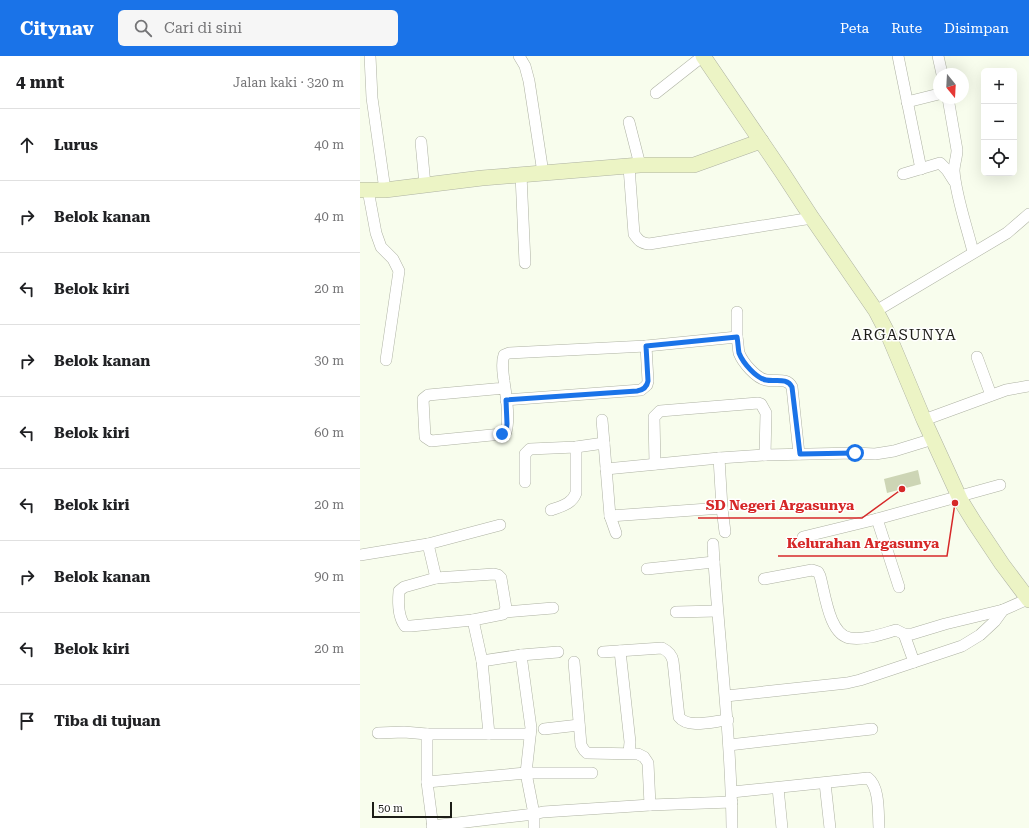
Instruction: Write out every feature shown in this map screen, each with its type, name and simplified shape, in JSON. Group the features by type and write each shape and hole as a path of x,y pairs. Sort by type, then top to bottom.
{"street":[{"path":"370,56 372,98 385,190"},
{"path":"520,56 528,81 543,173"},
{"path":"656,93 703,56 876,311 888,334 924,420 959,497 1009,574 1029,600 1003,610 944,624 912,634 904,634 896,630 868,637 850,638 845,636 835,627 832,622 820,576 816,570 764,579"},
{"path":"898,56 921,169"},
{"path":"938,56 941,68"},
{"path":"907,102 933,96"},
{"path":"949,104 957,150 954,168 955,183 974,252"},
{"path":"629,122 635,166 634,234 639,241 649,244 812,218"},
{"path":"386,360 399,271 393,259 381,247 364,190 385,190 482,178 635,166 694,165 761,141"},
{"path":"421,142 425,186"},
{"path":"903,174 940,163 948,170 955,183"},
{"path":"521,175 525,263"},
{"path":"876,311 1007,233 1029,214"},
{"path":"737,312 737,337 739,353 758,377 766,380 786,381 792,387 800,454"},
{"path":"505,388 428,395 424,397 425,437 431,441 502,434 506,432 506,400 505,388 502,362 504,355 646,346 737,337"},
{"path":"506,400 641,390 648,385 646,346"},
{"path":"977,357 991,395"},
{"path":"924,420 1006,390 1029,386"},
{"path":"655,464 654,417 660,411 758,403 761,404 766,413 765,455"},
{"path":"602,420 610,516 616,533"},
{"path":"606,469 765,455 875,454 894,451 933,439"},
{"path":"525,482 525,454 530,449 576,447 604,443"},
{"path":"551,510 565,505 574,498 576,493 576,447"},
{"path":"719,458 725,532"},
{"path":"803,537 877,519 1000,485"},
{"path":"610,516 722,508"},
{"path":"877,519 899,587"},
{"path":"360,555 428,544 500,525"},
{"path":"428,544 436,578"},
{"path":"713,544 717,611 728,720 732,828"},
{"path":"647,569 714,562"},
{"path":"506,612 501,578 494,574 436,578 404,587 399,591 398,601 401,621 405,626 473,620 503,614 506,612 553,608"},
{"path":"726,696 847,683 860,680 971,642 995,621 1003,610"},
{"path":"676,612 717,611"},
{"path":"473,620 482,661 489,734"},
{"path":"904,634 914,662"},
{"path":"603,652 662,648 667,651 673,661 679,717 681,720 694,724 728,720"},
{"path":"620,651 630,747 629,753"},
{"path":"482,661 520,655 558,652"},
{"path":"520,655 529,713 530,734 526,773 534,814 534,828"},
{"path":"574,662 579,725 584,750 588,752 629,753 641,755 648,763 650,805"},
{"path":"544,729 579,725"},
{"path":"729,745 872,729"},
{"path":"378,733 530,734"},
{"path":"427,734 427,782 432,827 534,814 732,797 778,788 868,778 872,781 876,790 879,828"},
{"path":"427,782 526,773 592,773"},
{"path":"824,783 830,828"},
{"path":"778,788 782,828"}],"green space":[{"path":"918,470 921,484 887,493 884,479"}],"place":[{"name":"SD Negeri Argasunya","path":"902,489"},
{"name":"Kelurahan Argasunya","path":"955,503"}],"district":[{"name":"ARGASUNYA","path":"904,335"}],"route":[{"path":"502,434 506,432 507,429 506,400 641,390 648,385 646,346 737,337 739,353 758,377 766,380 786,381 792,387 800,454 855,453"}]}
